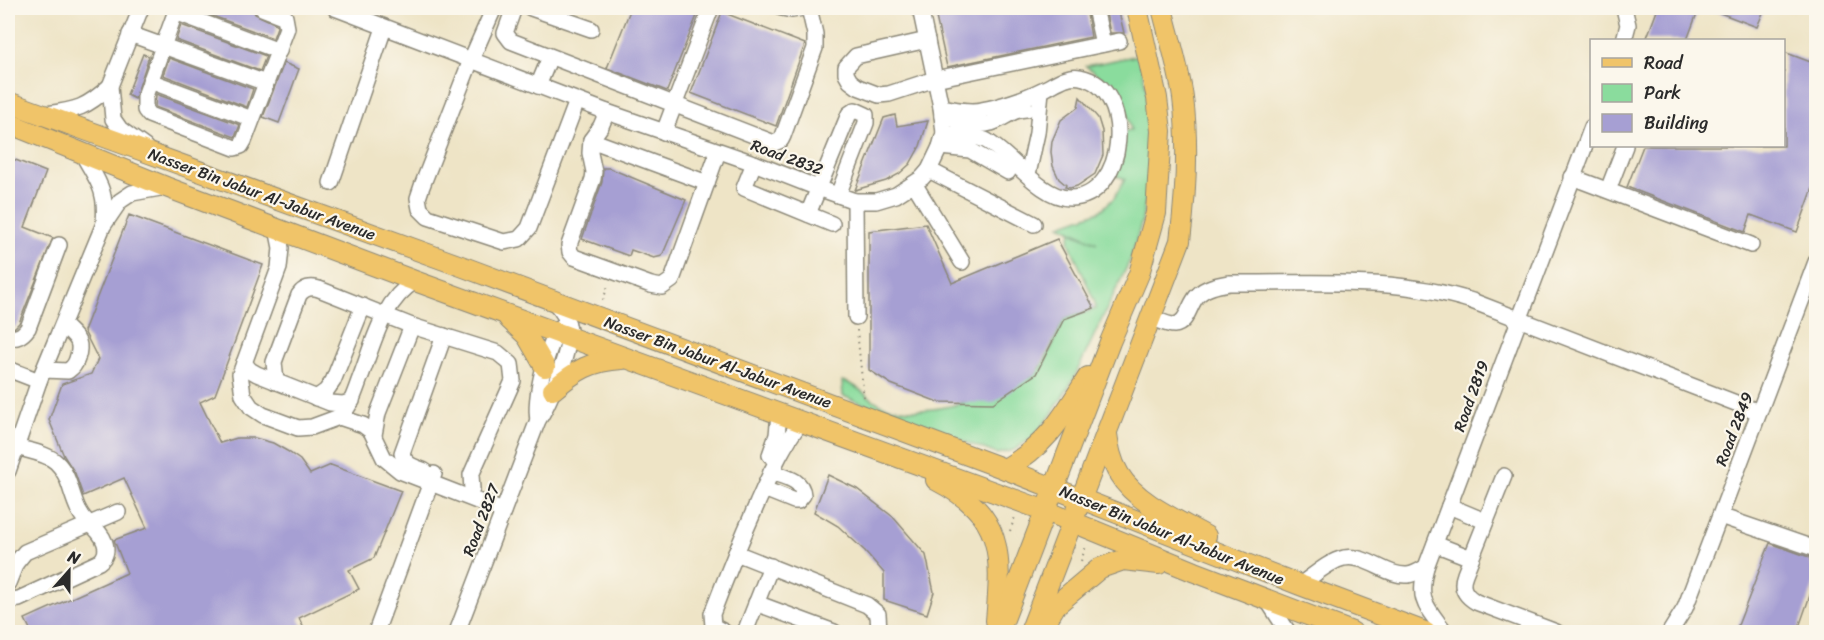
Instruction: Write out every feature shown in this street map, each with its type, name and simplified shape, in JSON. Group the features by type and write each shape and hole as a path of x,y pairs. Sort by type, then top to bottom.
{"main road":[{"path":"997,633 1110,342 1139,274 1156,213 1161,131 1157,98 1137,8"},
{"path":"1029,633 1180,241 1186,196 1186,130 1183,95 1162,8"},
{"name":"Nasser Bin Jabur Al-Jabur Avenue","path":"8,102 1005,468 1425,633"},
{"name":"Nasser Bin Jabur Al-Jabur Avenue","path":"8,123 166,187 415,281 500,312 564,331 624,358 1046,511 1352,633"},
{"path":"500,312 526,336 545,366"},
{"path":"1005,468 1032,451 1054,430 1110,342"},
{"path":"553,390 574,372 591,364 624,358"},
{"path":"1107,434 1111,458 1119,475 1128,485 1164,513 1257,567"},
{"path":"880,451 948,486 975,508 991,529 1000,566 997,633"},
{"path":"1040,633 1056,605 1100,568 1123,560 1162,564 1195,572"}],"street":[{"path":"141,8 110,86 113,119 120,129 157,156"},
{"path":"262,8 280,14 287,22 287,28 279,51 241,146 235,148 229,146 149,115 145,110 144,103 150,81 176,10 279,51"},
{"name":"Road 2832","path":"335,8 605,112 754,163 855,201 876,201 896,195 915,185 929,170 942,140"},
{"path":"494,8 471,60 420,192 418,198 420,209 428,217 504,242 519,239 529,228 577,101"},
{"path":"514,8 505,33 507,38 516,44 771,142 778,142 783,136 815,48 815,34 809,8"},
{"path":"531,8 591,28"},
{"path":"664,132 711,8"},
{"path":"782,8 792,10 803,8"},
{"path":"920,8 942,112 942,140"},
{"path":"1095,8 1103,44"},
{"path":"1624,8 1628,25 1624,39"},
{"path":"332,183 384,28"},
{"path":"130,34 266,83"},
{"path":"927,40 856,56 846,67 846,74 850,81 858,87 879,94 889,94 935,79 1119,41"},
{"path":"538,86 550,57"},
{"path":"942,112 982,110 1041,91 1064,78 1077,76 1089,79 1100,87 1111,102 1118,120 1119,139 1107,175 1090,193 1068,199 1046,190 985,141 942,140"},
{"path":"150,81 252,119"},
{"path":"41,115 81,108 110,86"},
{"path":"1028,174 1037,133 1041,91"},
{"path":"942,112 978,125 985,125 1015,110 1027,109"},
{"path":"808,214 849,114 855,110 866,115 866,123 838,195"},
{"path":"605,112 597,125 590,153 593,179 568,245 574,257 651,285 662,287 672,280 718,152"},
{"name":"Road 2819","path":"1444,633 1423,600 1422,585 1426,567 1590,132"},
{"path":"594,135 707,183"},
{"path":"942,140 970,150 1008,172"},
{"path":"1608,190 1625,147"},
{"path":"81,151 102,188 105,208 103,226"},
{"path":"754,163 744,188 832,224"},
{"path":"929,170 1034,224"},
{"path":"1572,177 1751,245"},
{"path":"915,185 962,262"},
{"path":"8,471 42,376 103,226 120,201 132,193 166,187"},
{"path":"855,201 856,317"},
{"path":"277,228 281,248 279,268 240,375 246,401 256,412 298,428 312,427 339,417 352,401 384,315 396,295 415,281"},
{"path":"9,341 24,334 28,328 59,245"},
{"name":"Road 2849","path":"1670,633 1685,609 1816,262"},
{"path":"1151,318 1168,324 1178,324 1184,319 1198,295 1211,287 1229,283 1369,284 1411,287 1452,295 1519,319 1759,412"},
{"path":"276,382 274,362 297,299 302,291 315,287 412,326 498,353 511,364 513,372 510,388 471,475 472,489"},
{"path":"554,302 565,314 564,331"},
{"path":"316,398 326,391 333,381 363,306"},
{"path":"564,331 590,315"},
{"path":"8,369 42,376 68,371 74,367 81,348 80,342 63,325"},
{"path":"374,435 378,412 412,326"},
{"name":"Road 2827","path":"538,420 537,401 545,366 564,331"},
{"name":"Road 2827","path":"457,633 538,420 553,390 564,331"},
{"path":"444,336 402,453 408,464 432,479 505,506"},
{"path":"244,363 253,372 316,398 334,404 352,401"},
{"path":"751,514 750,510 777,435 779,414"},
{"path":"339,417 363,425 374,435 381,452 394,468 472,489 505,506"},
{"path":"724,633 713,626 712,614 751,514 788,438 801,422"},
{"path":"16,447 57,463 64,473 81,515 90,524 97,529 105,542 107,551 103,560 19,599 8,595 16,563 25,552 90,524 118,512"},
{"path":"764,489 794,501 798,501 803,495 801,485 797,481 771,472"},
{"path":"1504,476 1462,582 1463,591 1469,598 1556,633"},
{"path":"376,633 432,479"},
{"path":"1449,506 1485,521"},
{"path":"1720,516 1816,549"},
{"path":"1435,544 1471,558"},
{"path":"736,552 867,605 878,614 879,633"},
{"path":"1300,585 1344,558 1361,559 1405,575 1416,573 1426,567"},
{"path":"745,633 771,566"},
{"path":"1266,598 1288,633"},
{"path":"756,603 834,633"},
{"name":"Road 2849","path":"1682,633 1685,609"}],"path":[{"path":"856,317 866,417"}],"green space":[{"path":"1140,55 1152,122 1152,164 1142,220 1131,258 1073,380 1051,415 1033,437 1014,450 997,454 843,396 842,381 853,385 880,404 902,409 934,409 981,397 1035,375 1064,319 1096,309 1069,242 1071,232 1097,243 1060,225 1100,211 1114,198 1125,179 1111,174 1120,132 1131,130 1125,105 1117,91 1086,66"}],"building":[{"path":"191,8 252,8 255,14 276,24 277,27 273,38"},
{"path":"631,8 700,8 667,91 607,68"},
{"path":"934,8 1086,8 1091,37 947,67"},
{"path":"1105,8 1118,8 1124,33 1110,33"},
{"path":"1658,8 1699,8 1687,39 1646,39"},
{"path":"1707,8 1765,8 1757,27"},
{"path":"722,12 805,44 776,126 691,93"},
{"path":"181,25 266,56 260,71 176,40"},
{"path":"1785,52 1816,64 1816,180 1797,232 1751,215 1745,232 1627,187 1643,147 1785,147"},
{"path":"143,54 149,56 135,99 127,95"},
{"path":"169,58 253,89 247,107 163,75"},
{"path":"284,63 299,69 279,123 263,117"},
{"path":"156,94 240,125 235,137 155,107"},
{"path":"1080,97 1098,118 1102,131 1103,155 1095,174 1070,188 1065,187 1066,185 1059,179 1053,166 1052,141 1061,120 1078,107"},
{"path":"895,115 897,126 928,121 920,146 910,164 899,174 886,181 855,190 884,118"},
{"path":"8,157 46,172 25,227 53,238 19,323 14,328 8,325"},
{"path":"603,168 609,168 686,200 662,256 654,258 631,250 629,256 582,239 602,182"},
{"path":"129,215 263,265 215,395 200,402 220,443 237,438 255,438 273,443 287,451 300,460 310,474 331,465 401,491 374,558 349,570 359,589 299,618 306,633 32,633 25,619 127,573 114,540 147,528 124,478 83,496 75,473 64,456 49,420 62,384 91,374 98,359 84,331"},
{"path":"926,224 952,283 1057,239 1094,308 1064,319 1036,374 993,403 938,402 891,384 869,370 869,231"},
{"path":"828,475 857,489 893,517 926,555 934,592 927,614 884,600 884,573 865,551 838,526 814,512"},
{"path":"1770,543 1809,557 1816,578 1798,630 1790,633 1735,633"}]}
